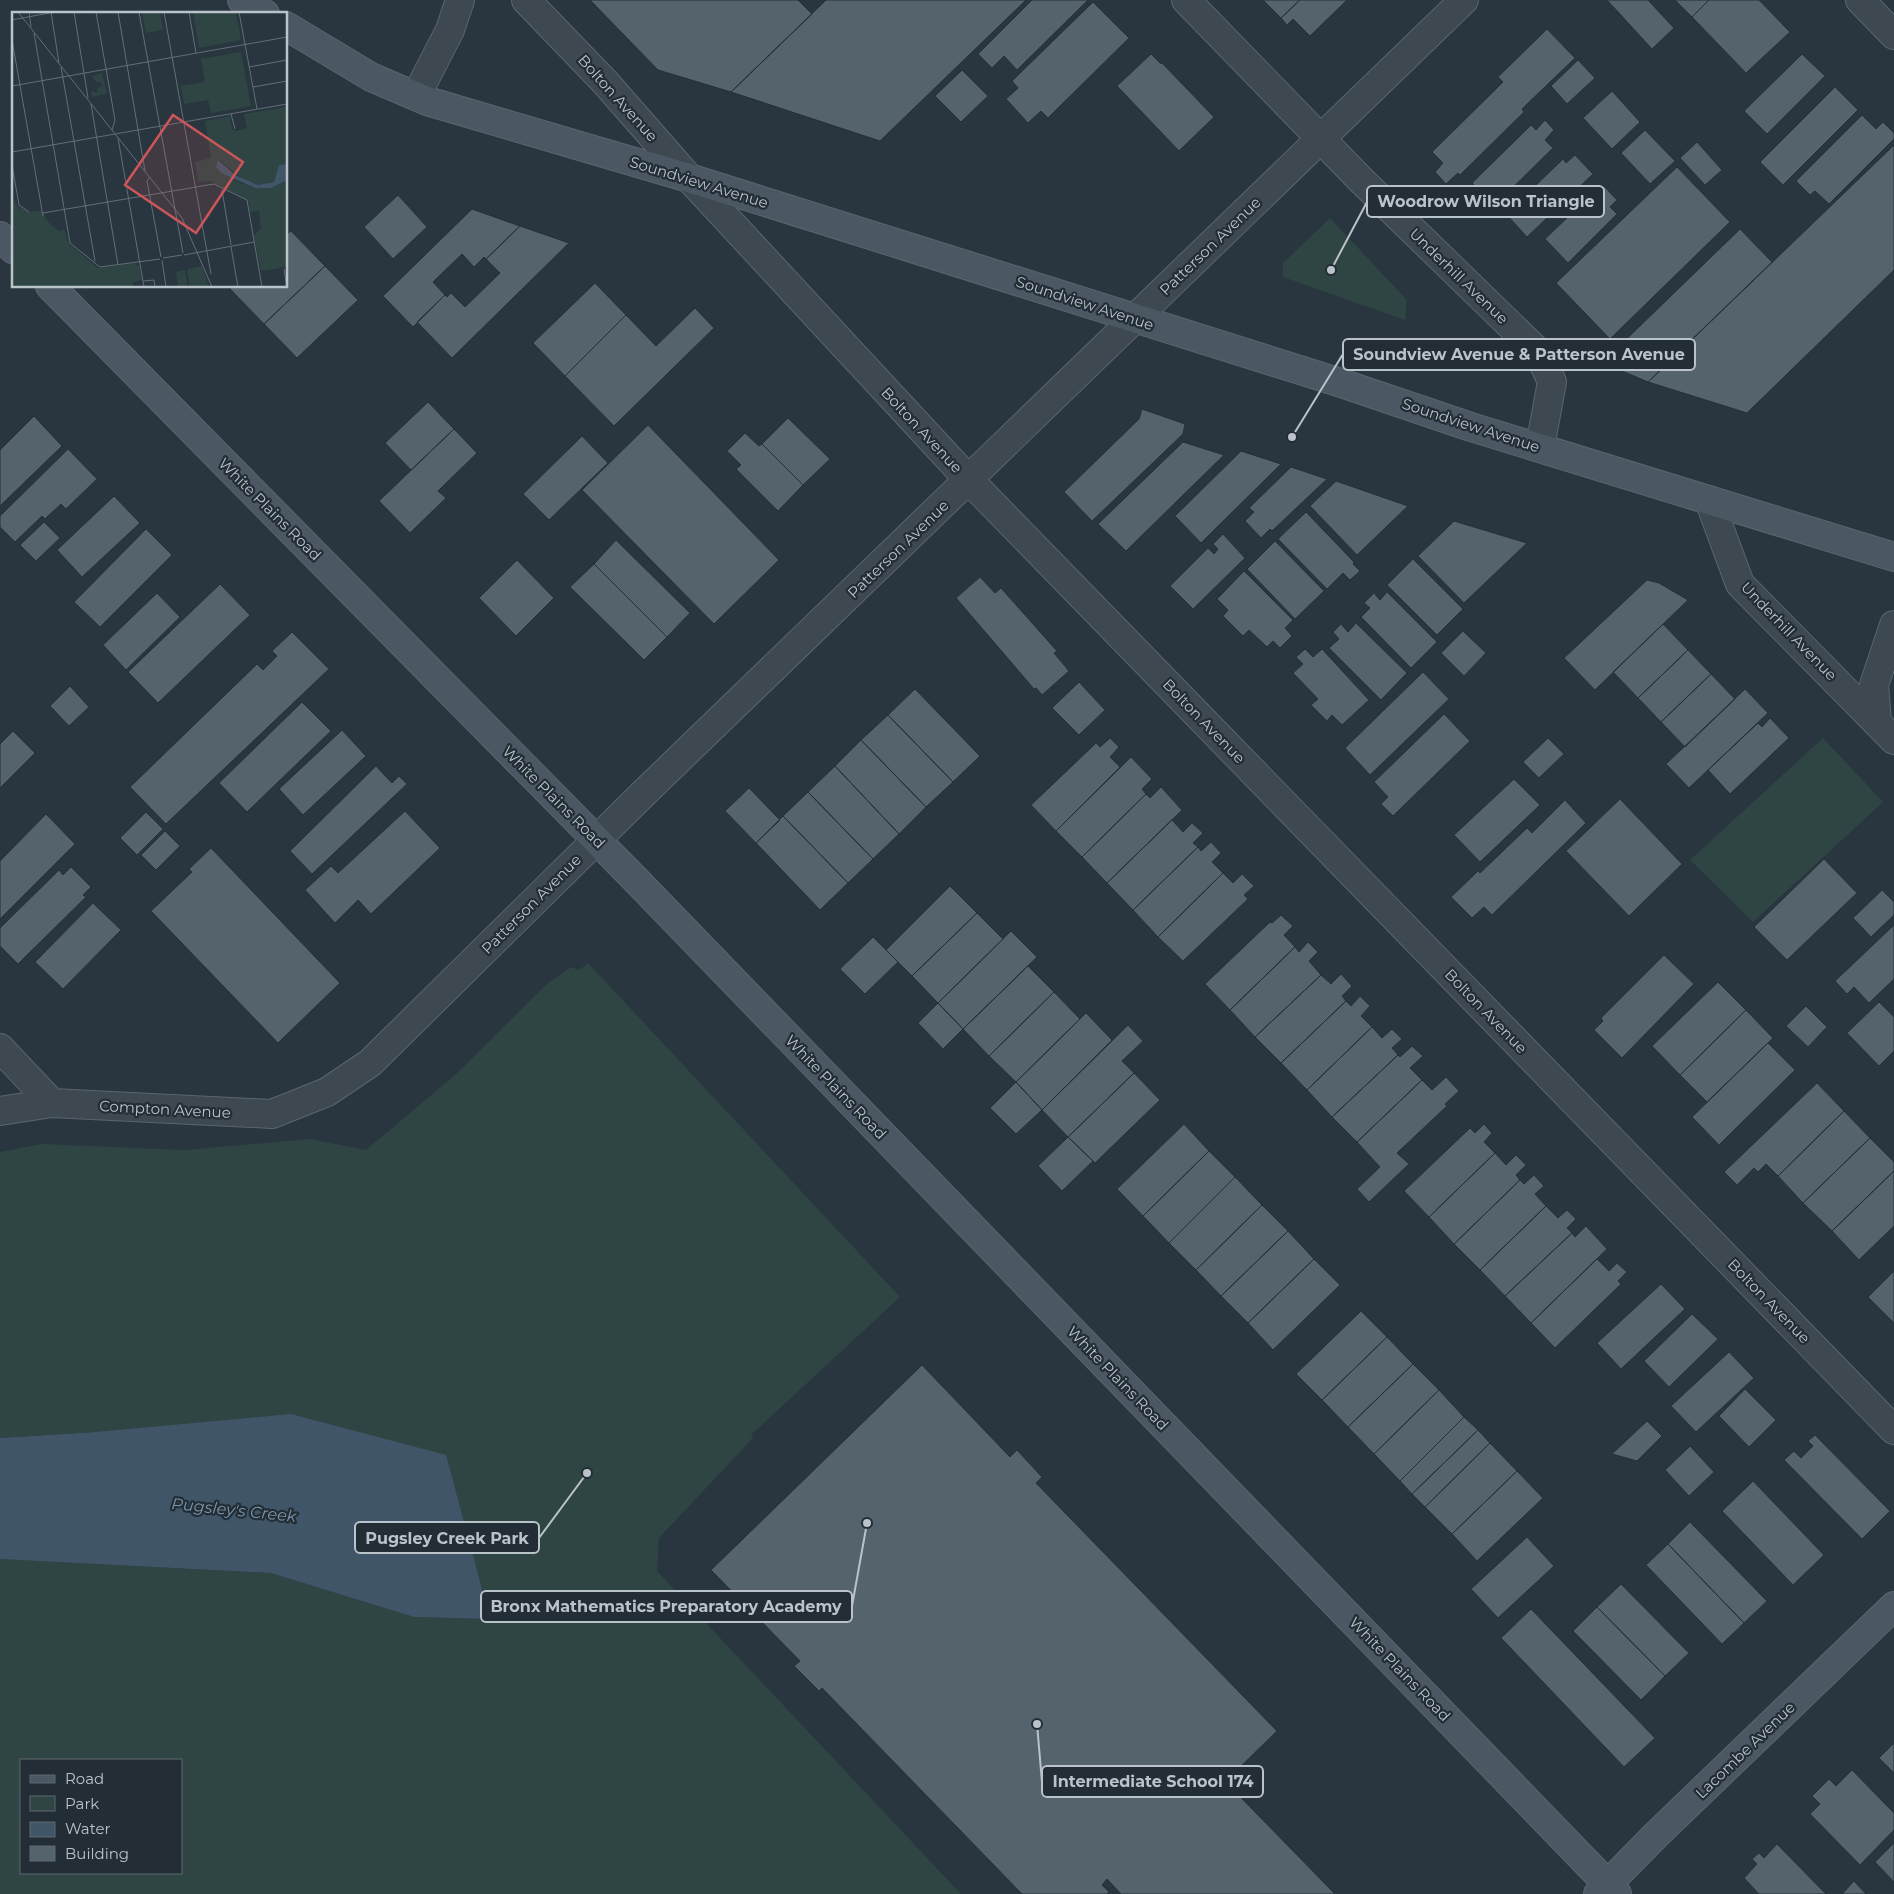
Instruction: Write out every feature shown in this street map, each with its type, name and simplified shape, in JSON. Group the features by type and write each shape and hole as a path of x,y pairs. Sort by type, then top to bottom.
{"main road":[{"path":"242,0 262,12"},
{"name":"Soundview Avenue","path":"288,27 371,77 416,96 689,178 1338,382 1471,426 1894,557"},
{"path":"0,236 12,248"},
{"name":"White Plains Road","path":"52,288 596,840 1608,1891"},
{"name":"Lacombe Avenue","path":"1608,1891 1656,1836 1894,1606"}],"street":[{"path":"416,96 450,30 460,0"},
{"name":"Bolton Avenue","path":"526,0 605,82 689,178 969,480 1894,1430"},
{"name":"Underhill Avenue","path":"1186,0 1373,192 1539,353 1552,382 1540,447"},
{"name":"Patterson Avenue","path":"327,1092 370,1063 596,840 1464,0"},
{"path":"1860,0 1894,35"},
{"name":"Underhill Avenue","path":"1709,500 1740,584 1885,731"},
{"name":"Underhill Avenue","path":"1885,731 1874,684 1894,625"},
{"path":"0,1048 52,1103"},
{"name":"Compton Avenue","path":"0,1111 52,1103 272,1114 327,1092"}],"green space":[{"path":"1330,218 1407,300 1405,320 1283,277 1283,263"},
{"path":"1823,738 1883,802 1753,922 1690,860"},
{"path":"588,963 900,1297 751,1435 753,1438 659,1538 657,1571 961,1894 0,1894 0,1559 271,1573 414,1617 489,1619 96,1432 0,1438 0,1152 42,1144 184,1150 310,1139 366,1150 454,1076 547,984 571,967 579,970"}],"water":[{"name":"Pugsley's Creek","path":"291,1414 446,1455 490,1619 414,1617 271,1573 0,1559 0,1438 96,1432"}],"building":[{"path":"590,0 798,0 812,14 731,92 658,70"},
{"path":"826,0 1026,0 880,141 731,92"},
{"path":"1032,0 1088,0 1017,70 1004,56 992,68 978,54"},
{"path":"1263,0 1300,0 1281,18"},
{"path":"1300,0 1347,0 1310,36 1293,19 1287,25 1281,18"},
{"path":"1607,0 1648,0 1674,28 1652,49"},
{"path":"1675,0 1709,0 1692,17"},
{"path":"1709,0 1759,0 1790,32 1746,73 1692,17"},
{"path":"1093,2 1129,38 1048,118 1041,111 1028,123 1006,99 1018,88 1012,81"},
{"path":"1547,29 1575,58 1522,109 1524,112 1460,175 1458,173 1446,184 1435,172 1443,163 1432,152 1503,82 1498,77"},
{"path":"1151,54 1214,117 1179,151 1117,86"},
{"path":"1802,54 1825,76 1767,134 1744,111"},
{"path":"1578,60 1595,78 1567,104 1551,86"},
{"path":"962,70 988,96 961,122 935,96"},
{"path":"1835,87 1858,110 1783,185 1760,162"},
{"path":"1612,91 1640,122 1612,149 1583,118"},
{"path":"1862,115 1876,129 1883,122 1894,133 1894,139 1829,204 1815,191 1810,195 1796,181"},
{"path":"1545,120 1554,130 1545,140 1553,148 1494,206 1472,183 1531,125 1536,130"},
{"path":"1645,130 1675,161 1650,184 1621,153"},
{"path":"1697,142 1722,170 1705,185 1680,158"},
{"path":"1894,145 1894,270 1747,413 1648,382"},
{"path":"1575,155 1593,174 1527,237 1506,214 1563,159 1566,163"},
{"path":"1677,167 1730,222 1610,339 1556,283"},
{"path":"1604,186 1617,200 1610,207 1617,214 1568,263 1545,239 1595,191 1597,193"},
{"path":"398,195 427,227 393,259 364,227"},
{"path":"472,209 520,226 486,259 484,257 474,267 462,254 433,282 445,295 413,327 383,296"},
{"path":"520,226 569,243 452,358 417,322 445,295 447,297 451,293 465,307 500,273 486,259"},
{"path":"1740,229 1772,262 1648,382 1622,371 1608,357"},
{"path":"291,231 325,266 264,324 230,289 288,288 288,233"},
{"path":"325,266 358,300 297,358 264,324"},
{"path":"595,283 626,315 565,376 533,343"},
{"path":"695,308 714,328 614,426 565,376 626,315 656,346"},
{"path":"428,402 454,429 411,470 385,443"},
{"path":"1142,409 1185,424 1183,434 1092,521 1064,492 1139,419"},
{"path":"34,416 62,446 0,506 0,450"},
{"path":"788,418 830,459 803,485 762,444"},
{"path":"648,425 779,560 714,624 582,490"},
{"path":"454,429 477,453 438,491 446,498 410,533 379,501"},
{"path":"745,433 759,446 762,444 803,485 778,511 736,469 741,465 727,451"},
{"path":"582,436 608,463 549,520 523,494"},
{"path":"1183,442 1224,455 1126,551 1098,524"},
{"path":"68,449 97,479 66,509 61,504 45,519 42,516 15,542 0,527 0,516"},
{"path":"1241,451 1281,464 1201,543 1175,516"},
{"path":"1291,467 1327,479 1272,531 1270,529 1261,538 1245,521 1254,512 1249,508"},
{"path":"1336,481 1408,506 1357,555 1310,506"},
{"path":"114,496 140,523 82,577 57,550"},
{"path":"1306,512 1354,562 1353,564 1360,571 1350,580 1343,573 1327,589 1278,539"},
{"path":"1454,521 1527,543 1464,603 1418,556"},
{"path":"44,522 60,538 36,561 20,545"},
{"path":"146,529 172,555 100,627 74,602"},
{"path":"1223,534 1245,558 1193,609 1170,586 1208,548 1214,554 1218,549 1213,544"},
{"path":"616,540 690,613 667,637 594,564"},
{"path":"1275,541 1324,591 1295,619 1247,569"},
{"path":"1413,559 1463,609 1437,635 1387,585"},
{"path":"517,560 554,598 516,636 479,598"},
{"path":"594,564 667,637 644,660 570,587"},
{"path":"1244,571 1293,620 1285,628 1292,636 1280,648 1273,641 1267,647 1249,630 1243,636 1223,616 1228,610 1217,599"},
{"path":"980,577 995,593 1001,588 1057,651 1054,653 1069,671 1042,695 1036,688 1034,689 956,598"},
{"path":"1647,580 1659,583 1688,600 1595,690 1564,658"},
{"path":"220,584 250,615 158,703 128,672"},
{"path":"1387,592 1437,642 1411,668 1361,617 1370,608 1364,603 1374,593 1380,600"},
{"path":"157,593 180,617 126,670 103,645"},
{"path":"1356,623 1407,673 1381,700 1329,648 1339,639 1333,632 1341,624 1348,632"},
{"path":"1663,624 1688,650 1638,698 1613,672"},
{"path":"1463,631 1486,653 1464,676 1441,653"},
{"path":"292,632 329,669 166,824 130,787 257,664 263,670 277,656 272,651"},
{"path":"1305,649 1313,657 1322,649 1369,700 1342,725 1332,715 1327,721 1311,705 1318,699 1293,673 1303,664 1296,657"},
{"path":"1688,650 1711,674 1661,722 1638,698"},
{"path":"1423,672 1449,699 1370,775 1345,748"},
{"path":"1711,674 1735,699 1685,747 1661,722"},
{"path":"1079,682 1105,710 1079,735 1052,708"},
{"path":"70,686 89,707 69,726 50,706"},
{"path":"915,689 980,756 953,782 888,715"},
{"path":"1745,689 1768,713 1689,788 1666,764"},
{"path":"302,702 331,731 247,812 219,783"},
{"path":"1444,714 1470,741 1393,816 1381,804 1388,797 1374,782"},
{"path":"888,715 953,782 926,807 861,740"},
{"path":"1770,718 1789,738 1730,794 1708,770 1758,723 1762,727"},
{"path":"342,730 366,756 303,815 279,789"},
{"path":"13,731 35,753 0,788 0,744"},
{"path":"1110,738 1119,747 1110,757 1120,767 1056,831 1031,805 1096,743 1100,747"},
{"path":"1548,738 1564,754 1539,778 1523,762"},
{"path":"861,740 926,807 899,834 835,766"},
{"path":"1131,757 1152,779 1142,789 1146,794 1082,857 1056,831"},
{"path":"376,766 392,783 399,776 407,784 312,874 290,851"},
{"path":"835,766 899,834 873,859 808,792"},
{"path":"1514,779 1540,805 1480,862 1454,835"},
{"path":"1161,787 1182,810 1107,883 1082,857 1146,794 1150,798"},
{"path":"749,788 780,820 756,843 725,811"},
{"path":"808,792 873,859 848,883 783,816"},
{"path":"1620,799 1682,864 1629,916 1566,851"},
{"path":"1565,800 1586,823 1492,915 1484,907 1472,918 1451,897 1478,871 1480,873 1527,828 1532,833"},
{"path":"405,811 440,848 371,914 358,900 335,923 305,890 331,866 338,873"},
{"path":"146,812 163,829 137,855 120,838"},
{"path":"46,814 75,844 0,919 0,861"},
{"path":"783,816 848,883 820,910 756,843"},
{"path":"1172,820 1183,832 1192,823 1203,833 1193,843 1198,847 1133,910 1107,883"},
{"path":"165,831 180,846 156,870 141,855"},
{"path":"1211,842 1221,853 1212,862 1223,873 1158,937 1133,910 1198,847 1201,851"},
{"path":"211,848 340,983 278,1043 151,911 192,872 189,869"},
{"path":"1824,859 1857,893 1787,960 1754,927"},
{"path":"71,867 91,887 83,895 86,897 18,964 0,946 0,928 59,870 63,875"},
{"path":"1223,873 1233,883 1242,874 1254,886 1244,895 1248,899 1183,961 1158,937"},
{"path":"950,886 977,913 912,976 886,950"},
{"path":"1882,890 1894,902 1894,915 1871,937 1853,918"},
{"path":"93,903 121,930 63,989 35,962"},
{"path":"977,913 1003,939 938,1003 912,976"},
{"path":"1281,915 1293,926 1284,935 1295,947 1230,1010 1205,984 1270,922 1272,923"},
{"path":"1894,925 1894,979 1869,1003 1854,987 1847,994 1835,981"},
{"path":"1011,931 1037,957 963,1029 938,1003"},
{"path":"873,937 898,962 865,994 840,969"},
{"path":"1308,942 1318,952 1309,961 1321,975 1255,1037 1230,1010 1295,947 1299,952"},
{"path":"1664,955 1694,984 1622,1058 1594,1030 1603,1021 1601,1018"},
{"path":"1028,966 1054,992 989,1056 963,1029"},
{"path":"1341,974 1352,986 1342,996 1346,1001 1281,1063 1255,1037 1321,975 1331,984"},
{"path":"1718,982 1746,1010 1680,1075 1652,1046"},
{"path":"1054,992 1080,1019 1016,1082 989,1056"},
{"path":"1360,996 1370,1006 1361,1016 1372,1027 1307,1090 1281,1063 1346,1001 1351,1006"},
{"path":"1879,1002 1894,1017 1894,1051 1879,1066 1847,1033"},
{"path":"938,1003 963,1029 943,1049 918,1023"},
{"path":"1806,1006 1827,1027 1808,1047 1786,1026"},
{"path":"1746,1010 1773,1038 1707,1102 1680,1075"},
{"path":"1086,1013 1112,1040 1042,1110 1016,1082"},
{"path":"1128,1025 1143,1041 1122,1061 1134,1073 1068,1137 1042,1110"},
{"path":"1372,1027 1382,1038 1392,1029 1402,1039 1392,1048 1398,1055 1332,1117 1307,1090"},
{"path":"1768,1043 1795,1070 1719,1145 1692,1117"},
{"path":"1412,1046 1423,1056 1410,1068 1422,1080 1357,1142 1332,1117 1398,1055 1400,1057"},
{"path":"1134,1073 1160,1100 1095,1163 1068,1137"},
{"path":"1446,1077 1459,1091 1445,1104 1447,1106 1397,1153 1409,1164 1369,1202 1357,1189 1380,1167 1357,1142 1422,1080 1432,1090"},
{"path":"1016,1082 1042,1110 1016,1134 990,1108"},
{"path":"1817,1083 1844,1111 1778,1176 1766,1164 1758,1172 1754,1168 1737,1185 1724,1172"},
{"path":"1844,1111 1870,1138 1803,1203 1778,1176"},
{"path":"1184,1124 1209,1151 1143,1216 1117,1189"},
{"path":"1484,1124 1492,1133 1484,1142 1495,1153 1429,1217 1404,1191 1470,1128 1475,1133"},
{"path":"1068,1137 1093,1161 1062,1191 1038,1166"},
{"path":"1870,1138 1894,1162 1894,1171 1832,1231 1803,1203"},
{"path":"1209,1151 1235,1177 1169,1243 1143,1216"},
{"path":"1495,1153 1506,1165 1516,1155 1526,1165 1516,1175 1520,1180 1454,1244 1429,1217"},
{"path":"1894,1171 1894,1226 1859,1260 1832,1231"},
{"path":"1534,1175 1544,1186 1535,1194 1546,1206 1480,1270 1454,1244 1520,1180 1524,1184"},
{"path":"1235,1177 1262,1205 1196,1270 1169,1243"},
{"path":"1262,1205 1288,1231 1221,1296 1196,1270"},
{"path":"1546,1206 1558,1218 1567,1210 1576,1219 1567,1228 1572,1233 1505,1296 1480,1270"},
{"path":"1586,1226 1607,1249 1531,1323 1505,1296 1572,1233 1575,1237"},
{"path":"1288,1231 1314,1259 1248,1323 1221,1296"},
{"path":"1314,1259 1340,1285 1273,1350 1248,1323"},
{"path":"1597,1259 1609,1271 1617,1263 1627,1272 1618,1281 1621,1284 1555,1348 1531,1323"},
{"path":"1894,1271 1894,1323 1868,1297"},
{"path":"1661,1284 1685,1309 1621,1369 1597,1343"},
{"path":"1361,1311 1387,1337 1322,1400 1296,1374"},
{"path":"1692,1314 1718,1339 1669,1387 1644,1361"},
{"path":"1387,1337 1413,1364 1348,1427 1322,1400"},
{"path":"1729,1352 1754,1378 1696,1432 1671,1406"},
{"path":"1413,1364 1439,1390 1374,1454 1348,1427"},
{"path":"922,1365 1010,1457 1017,1450 1042,1477 1036,1483 1277,1731 1234,1773 1226,1765 1217,1773 1335,1894 1121,1894 1107,1879 1102,1885 1109,1892 1107,1894 1022,1894 822,1688 819,1691 794,1666 800,1661 711,1570"},
{"path":"1745,1389 1776,1420 1749,1447 1719,1416"},
{"path":"1439,1390 1464,1417 1400,1481 1374,1454"},
{"path":"1464,1417 1478,1430 1412,1494 1400,1481"},
{"path":"1647,1421 1662,1436 1637,1461 1612,1454"},
{"path":"1478,1430 1490,1443 1425,1507 1412,1494"},
{"path":"1815,1435 1890,1511 1862,1539 1784,1460 1794,1451 1801,1458 1813,1446 1808,1441"},
{"path":"1490,1443 1517,1471 1452,1534 1425,1507"},
{"path":"1690,1446 1714,1472 1689,1496 1665,1470"},
{"path":"1517,1471 1543,1498 1477,1561 1452,1534"},
{"path":"1753,1481 1824,1555 1793,1585 1722,1511"},
{"path":"1690,1522 1767,1601 1744,1623 1668,1544"},
{"path":"1527,1537 1554,1566 1498,1618 1471,1589"},
{"path":"1668,1544 1744,1623 1722,1644 1646,1565"},
{"path":"1621,1584 1689,1653 1665,1676 1597,1607"},
{"path":"1597,1607 1665,1676 1641,1700 1573,1631"},
{"path":"1531,1609 1655,1738 1624,1767 1501,1638"},
{"path":"1894,1743 1894,1773 1879,1758"},
{"path":"1852,1770 1894,1813 1894,1830 1860,1865 1810,1814 1820,1804 1812,1796 1829,1779 1836,1786"},
{"path":"1894,1843 1894,1882 1875,1862"},
{"path":"1777,1844 1826,1894 1759,1894 1744,1878 1757,1864 1752,1859 1759,1853 1764,1858"},
{"path":"1854,1881 1866,1894 1842,1894"}],"place":[{"name":"Woodrow Wilson Triangle","path":"1331,270"},
{"name":"Soundview Avenue & Patterson Avenue","path":"1292,437"},
{"name":"Pugsley Creek Park","path":"587,1473"},
{"name":"Bronx Mathematics Preparatory Academy","path":"867,1523"},
{"name":"Intermediate School 174","path":"1037,1724"}]}
